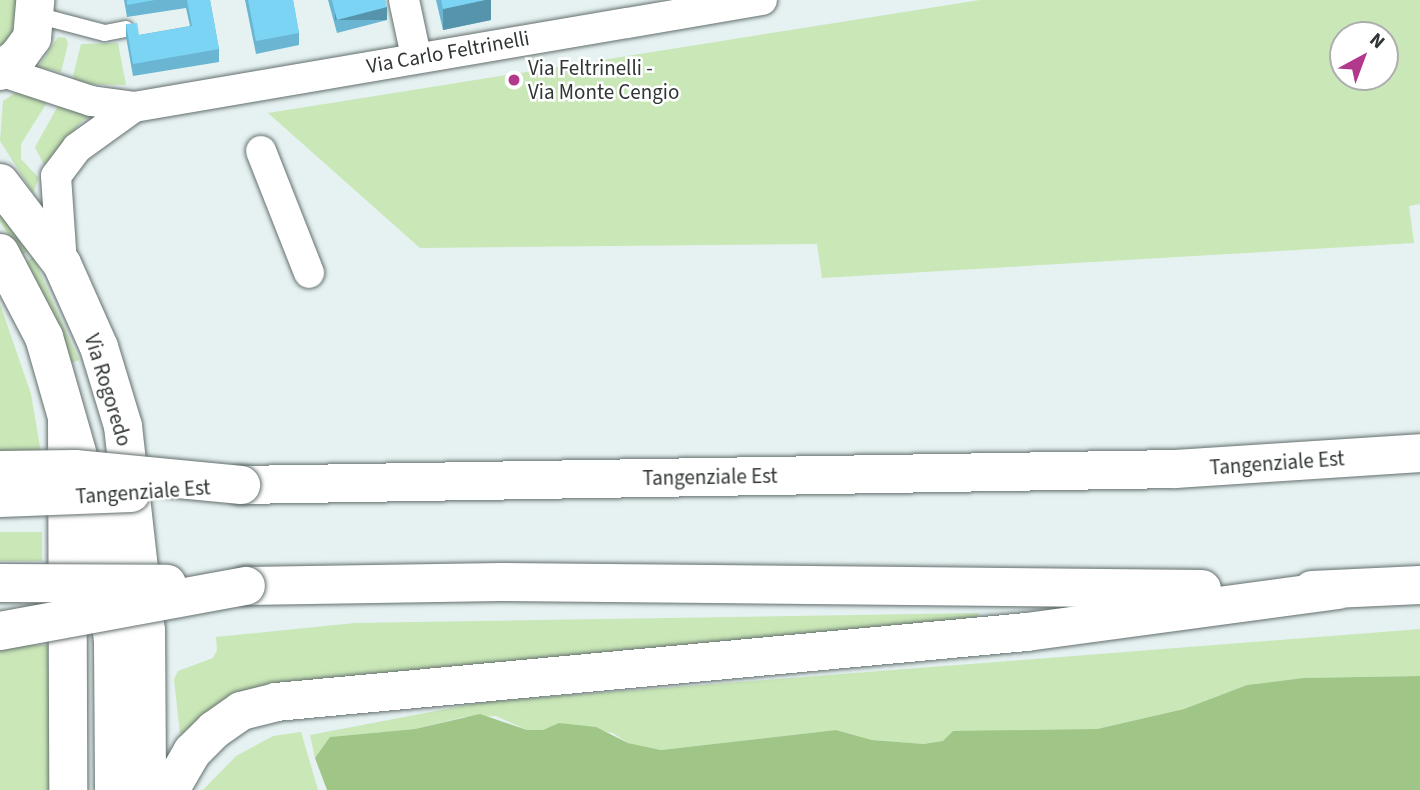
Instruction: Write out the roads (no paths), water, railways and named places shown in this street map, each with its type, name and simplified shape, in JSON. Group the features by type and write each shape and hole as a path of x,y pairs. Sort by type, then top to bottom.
{"main road":[{"path":"0,71 26,48 36,7"},
{"name":"Via Rogoredo","path":"4,181 62,264 99,347 123,426 146,631 147,790"},
{"path":"0,253 44,337 101,536 113,642 114,790"},
{"path":"67,422 68,790"},
{"name":"Tangenziale Est","path":"0,498 241,485 1175,469 1420,453"},
{"path":"0,470 75,469 241,485"},
{"path":"0,583 246,586 502,582 1338,590 1420,585"},
{"path":"0,631 246,586"},
{"path":"170,790 192,752 214,730 241,711 276,702 1027,632 1338,590"}],"street":[{"path":"404,0 416,56"},
{"name":"Via Carlo Feltrinelli","path":"0,71 91,102 134,107 416,56 762,0"},
{"name":"Via Carlo Feltrinelli","path":"62,264 56,176 77,148 134,107"},
{"path":"261,151 309,273"}],"lane":[{"path":"36,7 105,33 126,29"}],"place":[{"name":"Via Feltrinelli - Via Monte Cengio","path":"514,80"}]}
